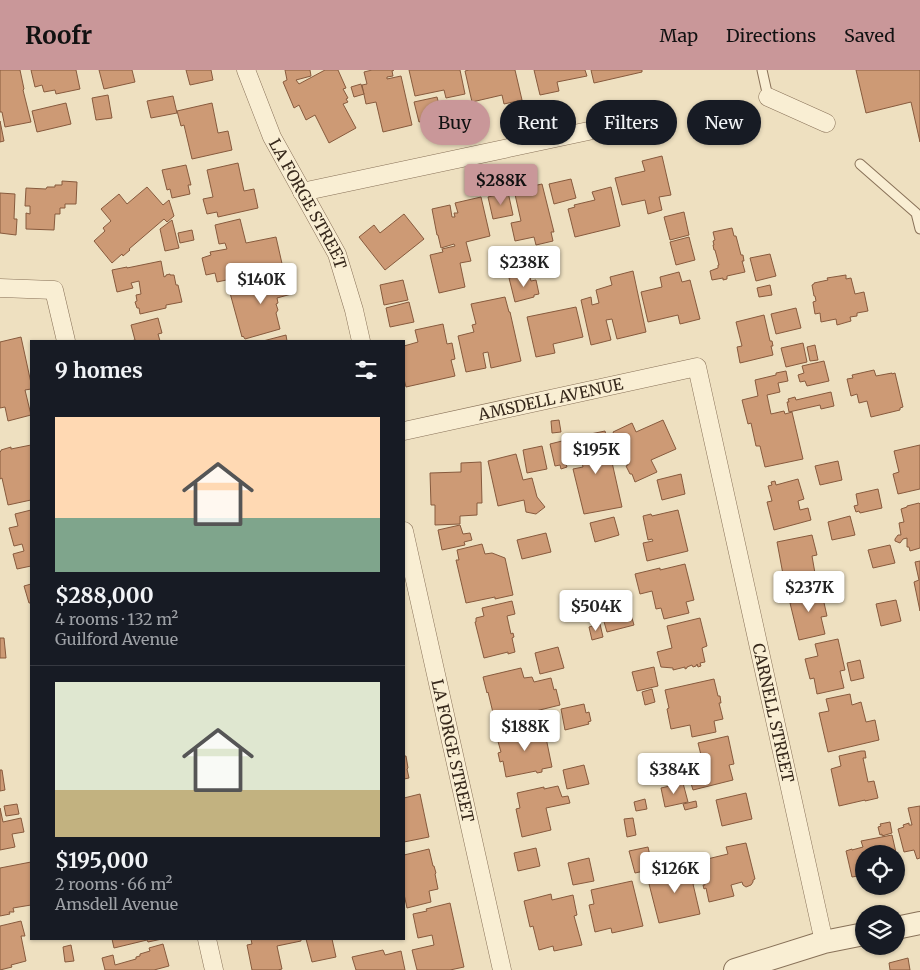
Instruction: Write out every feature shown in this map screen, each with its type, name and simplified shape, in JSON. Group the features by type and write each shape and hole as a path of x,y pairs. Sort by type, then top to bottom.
{"street":[{"name":"LA FORGE STREET","path":"246,70 272,137 336,254 354,310 361,340"},
{"path":"768,97 826,123"},
{"path":"302,192 586,132"},
{"path":"0,288 54,290 66,340"},
{"name":"AMSDELL AVENUE","path":"405,431 697,367"},
{"name":"CARNELL STREET","path":"697,367 824,942"},
{"name":"LA FORGE STREET","path":"405,535 502,970"},
{"path":"905,926 920,923"},
{"path":"735,970 824,942 855,936"},
{"path":"207,940 214,970"}],"lane":[{"path":"762,70 768,97"},
{"path":"860,164 916,212 920,230"}],"building":[{"path":"0,70 20,70 31,122 5,127 2,112 0,112"},
{"path":"31,70 76,70 80,89 56,94 55,90 44,92 42,85 35,87"},
{"path":"99,70 132,70 135,82 104,89"},
{"path":"186,70 211,70 213,80 190,85"},
{"path":"285,70 310,70 311,76 296,80 299,84 325,70 338,70 346,88 343,89 348,98 346,99 348,102 343,104 356,128 329,143 315,115 306,120 299,105 294,108 283,82 287,80"},
{"path":"394,70 392,71 393,76 387,77 387,79 401,76 412,125 383,132 376,102 366,104 362,85 367,84 364,72"},
{"path":"409,70 460,70 465,94 446,98 444,90 415,96"},
{"path":"515,70 522,100 503,100 502,95 472,100 465,71"},
{"path":"534,70 585,70 587,76 557,82 559,91 540,95"},
{"path":"591,70 642,70 642,72 594,83"},
{"path":"856,70 920,70 920,142 911,102 866,113"},
{"path":"361,84 364,94 354,97 351,87"},
{"path":"108,95 112,118 96,120 92,98"},
{"path":"173,96 177,113 151,118 147,101"},
{"path":"437,97 438,100 423,100"},
{"path":"420,101 420,122 419,122 414,102"},
{"path":"66,103 71,124 37,132 32,111"},
{"path":"212,103 218,133 228,131 232,150 192,159 184,125 181,126 177,111"},
{"path":"0,121 4,141 0,142"},
{"path":"662,156 671,195 659,197 662,210 648,214 645,200 622,205 615,178 645,171 642,161"},
{"path":"238,163 244,191 254,189 258,208 218,217 217,212 207,214 203,199 213,197 207,170"},
{"path":"186,165 191,185 188,185 190,194 172,198 170,189 167,190 162,170"},
{"path":"571,179 576,198 554,204 549,184"},
{"path":"62,181 77,182 76,204 65,204 65,208 60,208 60,214 55,214 54,230 26,229 26,213 30,214 30,206 25,206 26,188 46,189 47,187 55,187 55,185 62,185"},
{"path":"542,184 554,232 551,232 553,241 536,245 534,237 515,241 511,223 521,221 514,190"},
{"path":"147,187 163,205 169,200 174,216 167,222 164,219 123,256 122,254 112,263 94,241 105,231 103,228 111,221 101,209 119,194 127,204"},
{"path":"611,187 620,226 575,237 568,209 575,207 574,205 595,200 592,192"},
{"path":"508,192 513,215 493,219 488,197"},
{"path":"0,193 15,194 14,219 17,219 16,235 0,233"},
{"path":"481,197 490,236 466,242 471,261 460,263 465,287 439,293 430,255 443,252 442,249 455,246 454,244 441,248 432,209 450,205 452,217 455,217 454,213 458,213 455,203"},
{"path":"684,212 689,235 670,240 664,217"},
{"path":"404,214 424,239 385,270 359,237 374,225 380,233"},
{"path":"240,219 246,243 276,237 283,268 217,282 215,273 206,275 202,258 211,255 210,252 227,249 225,243 219,244 215,225"},
{"path":"172,220 179,248 165,251 160,229"},
{"path":"732,228 741,255 743,255 744,261 742,261 745,272 727,276 727,279 723,280 723,278 712,280 710,271 718,268 719,265 713,245 715,240 713,232"},
{"path":"192,230 194,240 180,243 178,233"},
{"path":"689,237 695,260 676,265 670,242"},
{"path":"770,254 776,276 756,281 750,258"},
{"path":"161,261 164,277 170,274 174,275 182,302 166,305 166,308 140,314 135,302 137,301 136,295 141,294 139,281 131,283 133,288 117,292 112,270"},
{"path":"633,271 646,332 617,339 612,319 606,320 611,340 591,345 581,300 591,297 592,305 599,303 596,290 612,285 610,277"},
{"path":"679,272 682,282 690,280 700,319 680,324 678,315 648,322 641,292 662,287 660,277"},
{"path":"289,273 295,293 277,298 278,310 276,313 280,329 245,339 242,337 230,293 244,289 243,285"},
{"path":"529,274 531,281 536,280 539,294 515,302 509,278"},
{"path":"846,275 846,279 851,278 855,294 864,292 868,311 857,313 857,316 850,317 851,321 837,325 836,319 821,322 820,313 815,314 813,302 816,301 812,285 828,280 827,278"},
{"path":"403,280 408,300 384,305 380,285"},
{"path":"770,285 772,295 759,297 757,288"},
{"path":"505,297 521,361 491,368 488,352 483,353 486,368 466,372 458,336 474,332 472,325 476,324 471,304"},
{"path":"409,302 414,322 390,327 386,308"},
{"path":"576,307 583,337 553,344 555,353 536,357 527,317"},
{"path":"796,308 801,328 776,334 771,314"},
{"path":"764,315 770,341 772,341 773,355 740,363 737,347 742,346 736,322"},
{"path":"158,318 162,333 158,334 160,340 135,340 131,325"},
{"path":"443,324 447,344 452,343 455,359 451,360 455,376 406,387 405,346 418,342 415,330"},
{"path":"286,335 287,340 267,340"},
{"path":"21,337 30,378 30,389 25,390 30,415 8,421 5,407 0,408 0,342"},
{"path":"803,343 807,362 786,367 781,348"},
{"path":"815,345 818,360 810,361 807,347"},
{"path":"824,361 829,381 807,386 805,381 800,382 798,375 804,373 802,366"},
{"path":"874,370 876,376 895,373 903,407 900,410 871,417 867,401 859,403 857,394 851,396 847,379 853,378 852,375"},
{"path":"786,371 788,381 778,383 780,392 767,395 771,414 784,411 785,414 792,412 803,459 765,467 760,446 756,446 751,423 748,424 742,400 758,396 755,380"},
{"path":"831,392 834,406 821,409 820,405 789,412 788,399 795,397 796,400"},
{"path":"559,420 561,432 552,433 551,421"},
{"path":"663,420 676,449 651,460 657,472 635,482 626,466 628,465 626,461 622,463 615,445 618,444 613,432 632,423 636,432"},
{"path":"605,431 622,507 584,514 573,469 583,467 576,437"},
{"path":"570,439 575,461 566,464 567,467 561,469 560,465 555,466 550,444"},
{"path":"30,445 30,500 8,505 2,478 0,479 0,452 11,447 11,449"},
{"path":"920,445 920,489 898,494 893,474 899,472 894,451"},
{"path":"542,446 547,469 527,473 523,450"},
{"path":"516,454 523,480 532,478 537,497 545,507 536,514 526,512 524,500 498,506 488,461"},
{"path":"838,461 842,480 820,485 815,466"},
{"path":"481,462 482,503 477,503 477,515 460,516 460,524 435,525 435,505 431,505 430,473 461,472 461,463"},
{"path":"681,474 685,494 662,500 657,480"},
{"path":"798,479 804,499 798,501 800,510 808,508 811,520 774,530 767,502 772,501 768,486 772,485 771,482 775,481 776,485"},
{"path":"878,489 882,508 860,513 859,511 856,512 854,506 858,505 856,494"},
{"path":"919,503 920,548 910,551 909,547 907,547 907,538 903,539 900,543 895,541 895,539 898,535 901,535 899,523 904,522 901,509"},
{"path":"30,510 30,566 17,569 13,554 24,551 22,544 14,546 9,528 18,526 15,514"},
{"path":"678,510 688,551 647,561 643,543 653,541 652,539 648,540 643,516 651,514 652,516"},
{"path":"850,516 855,535 832,540 828,522"},
{"path":"614,517 619,535 595,542 590,523"},
{"path":"460,525 463,534 470,533 472,540 464,542 465,545 442,550 438,530"},
{"path":"546,533 551,552 522,559 517,540"},
{"path":"812,535 817,555 812,556 816,579 785,585 777,542"},
{"path":"482,544 485,554 492,553 505,558 513,595 466,603 456,560 459,560 457,550"},
{"path":"890,545 895,563 873,568 868,550"},
{"path":"920,561 920,611 914,582 919,580 915,562"},
{"path":"685,564 694,600 686,602 689,613 664,619 661,608 656,609 652,591 640,594 635,574"},
{"path":"30,584 30,603 29,603 24,586"},
{"path":"820,585 827,616 821,617 825,634 799,640 790,603 800,601 797,590"},
{"path":"896,600 901,621 881,626 876,604"},
{"path":"512,601 515,614 507,616 511,634 513,633 514,637 512,638 515,652 484,658 475,622 476,618 484,616 482,608"},
{"path":"627,601 634,625 607,632 600,608"},
{"path":"700,618 707,646 702,648 705,662 700,663 701,666 698,667 697,664 685,669 685,667 673,670 673,668 661,667 657,652 672,648 667,626"},
{"path":"600,624 603,637 592,640 589,627"},
{"path":"0,638 4,638 6,658 0,658"},
{"path":"838,639 845,670 840,671 844,688 817,694 814,678 810,679 805,659 818,656 815,644"},
{"path":"558,647 564,668 540,674 535,653"},
{"path":"860,660 864,678 851,681 847,663"},
{"path":"654,667 658,686 637,691 632,672"},
{"path":"521,668 524,678 532,677 534,682 551,678 560,705 495,721 483,677"},
{"path":"714,679 718,696 720,696 721,703 719,703 723,719 714,721 716,732 692,737 690,725 671,729 665,690"},
{"path":"652,689 655,702 645,705 642,692"},
{"path":"850,694 852,705 861,702 866,722 875,720 879,740 828,752 819,713 829,711 826,699"},
{"path":"584,704 586,713 589,712 591,721 588,722 589,724 565,730 561,709"},
{"path":"538,727 538,729 544,728 552,767 542,769 542,772 537,773 536,771 506,777 503,761 500,762 498,753 501,752 497,738 507,734 507,736 530,731 530,729"},
{"path":"728,736 734,764 729,765 733,780 693,790 687,770 689,770 688,767 703,763 698,743"},
{"path":"865,751 866,758 863,758 868,782 874,781 878,798 839,806 831,769 841,766 839,756"},
{"path":"405,756 406,756 409,778 405,779"},
{"path":"584,765 589,784 567,789 563,770"},
{"path":"0,770 2,770 5,790 0,791"},
{"path":"683,783 688,802 665,807 661,788"},
{"path":"558,786 562,797 568,796 570,803 546,808 551,830 522,837 516,809 520,808 517,793"},
{"path":"746,793 752,819 722,826 716,800"},
{"path":"420,794 429,837 405,842 405,798"},
{"path":"645,799 647,809 636,811 634,802"},
{"path":"696,801 697,807 685,810 683,804"},
{"path":"17,804 19,814 6,816 4,806"},
{"path":"920,806 920,858 917,859 914,850 905,852 905,845 902,845 898,829 909,823 909,825 912,825 908,808"},
{"path":"0,808 3,822 21,818 24,832 12,834 15,847 0,850"},
{"path":"633,818 636,835 627,837 624,819"},
{"path":"890,822 892,833 880,835 878,827 881,826 880,824"},
{"path":"892,835 894,845 862,845 861,841"},
{"path":"746,843 755,879 751,885 746,887 742,882 731,885 734,896 709,902 706,888 704,889 703,885 705,885 699,861 728,854 726,847"},
{"path":"648,847 653,869 635,873 629,851"},
{"path":"536,848 540,866 518,871 514,853"},
{"path":"429,849 436,873 438,889 429,891 431,902 407,908 405,899 405,855"},
{"path":"855,849 855,876 852,877 846,851"},
{"path":"589,858 594,881 573,885 568,863"},
{"path":"30,862 30,905 13,908 14,912 0,916 0,868"},
{"path":"692,863 697,883 693,884 700,914 659,923 648,880 671,875 669,868"},
{"path":"632,881 643,926 612,933 611,928 595,932 589,905 594,904 591,890"},
{"path":"551,894 552,900 573,895 577,915 574,916 582,945 554,951 553,946 539,950 533,926 530,927 524,901"},
{"path":"450,903 464,967 450,970 417,970 412,950 434,945 432,935 418,938 413,914"},
{"path":"21,921 25,936 21,936 26,961 0,970 0,926"},
{"path":"112,940 147,940 114,948"},
{"path":"251,940 301,940 277,946 282,969 278,970 252,970 247,945 252,944"},
{"path":"306,940 332,940 336,957 312,962"},
{"path":"163,944 169,966 154,970 105,970 102,958 113,955 115,965 136,959 140,954 150,951 149,948"},
{"path":"71,945 74,961 65,962 63,947"},
{"path":"383,950 385,955 401,951 405,970 356,970 352,957"},
{"path":"908,958 910,970 890,970 889,963"}]}
